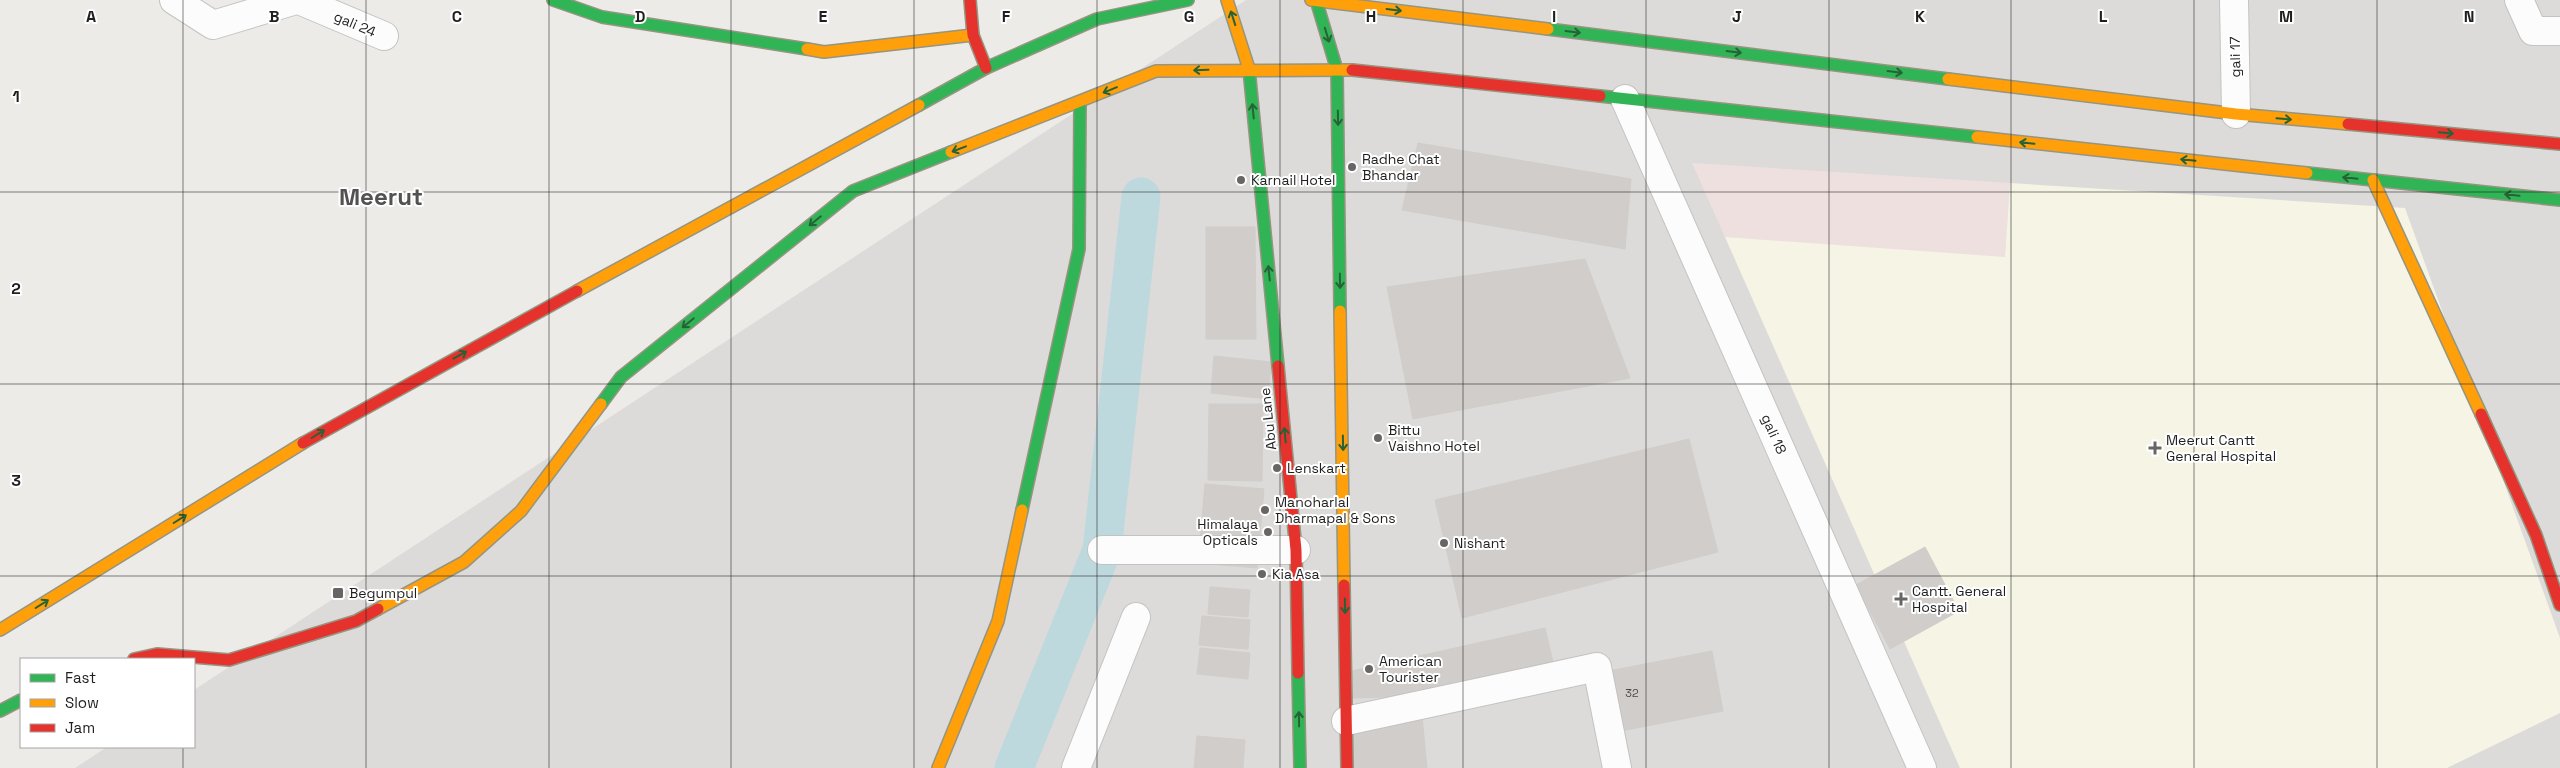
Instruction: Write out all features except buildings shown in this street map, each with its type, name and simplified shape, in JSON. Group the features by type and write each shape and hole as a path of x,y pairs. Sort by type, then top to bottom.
{"main road":[{"path":"553,0 602,17 824,52 973,35"},
{"path":"970,0 973,35 986,68"},
{"path":"0,630 332,425 986,68 1097,19 1188,0"},
{"name":"Abu Lane","path":"1227,0 1249,69 1296,550 1300,768"},
{"path":"1311,0 2236,114 2560,144"},
{"path":"1316,0 1337,70 1347,768"},
{"path":"139,658 157,654 228,660 356,622 464,562 521,511 621,377 853,191 1156,71 1337,70 2560,200"},
{"path":"938,768 998,622 1077,259 1079,249 1080,102"},
{"path":"2373,180 2536,535 2560,605"},
{"path":"0,711 20,701"}],"street":[{"name":"gali 24","path":"174,0 213,25 298,0 384,36"},
{"name":"gali 17","path":"2234,0 2236,114"},
{"path":"2519,0 2533,31 2560,30"},
{"name":"gali 18","path":"1625,100 1922,768"},
{"path":"1102,550 1296,550"},
{"path":"1076,768 1136,617"},
{"path":"1346,721 1597,667 1617,768"}],"shaded area":[{"path":"1246,0 2560,0 2560,768 75,768 105,748 195,748 195,689"},
{"path":"1692,163 2010,183 2005,258 1725,237"},
{"name":"Meerut Cantt General Hospital","path":"2010,183 2405,208 2560,638 2560,713 2447,768 1960,768 1725,237 2005,257"}],"waterway":[{"path":"1014,768 1102,550 1141,197"}],"traffic: fast":[{"path":"553,0 602,17 807,49"},
{"path":"919,105 986,68 1097,19 1188,0"},
{"path":"1316,0 1337,70"},
{"path":"1548,29 1948,79"},
{"path":"1249,69 1278,366"},
{"path":"1337,70 1340,311"},
{"path":"1600,96 1977,137"},
{"path":"1022,510 1079,249 1080,102"},
{"path":"601,404 621,377 853,191 951,152"},
{"path":"2307,173 2560,200"},
{"path":"1298,673 1300,768"},
{"path":"0,711 20,701"}],"traffic: slow":[{"path":"1227,0 1249,69"},
{"path":"1311,0 1548,29"},
{"path":"807,49 824,52 973,35"},
{"path":"951,152 1156,71 1352,70"},
{"path":"1948,79 2236,114 2348,124"},
{"path":"577,291 919,105"},
{"path":"1977,137 2307,173"},
{"path":"2373,180 2481,414"},
{"path":"1340,311 1344,585"},
{"path":"378,609 464,562 521,511 601,404"},
{"path":"0,630 303,443"},
{"path":"938,768 998,621 1022,510"}],"traffic: jam":[{"path":"970,0 973,35 986,68"},
{"path":"1352,70 1600,96"},
{"path":"2348,124 2560,144"},
{"path":"303,443 577,291"},
{"path":"1278,366 1296,550 1298,673"},
{"path":"2481,414 2536,535 2560,605"},
{"path":"1344,585 1347,768"},
{"path":"139,658 157,654 229,660 356,621 378,609"}],"place":[{"name":"Radhe Chat Bhandar","path":"1352,167"},
{"name":"Karnail Hotel","path":"1241,180"},
{"name":"Bittu Vaishno Hotel","path":"1378,438"},
{"name":"Meerut Cantt General Hospital","path":"2155,448"},
{"name":"Lenskart","path":"1277,468"},
{"name":"Manoharlal Dharmapal & Sons","path":"1265,510"},
{"name":"Himalaya Opticals","path":"1268,532"},
{"name":"Nishant","path":"1444,543"},
{"name":"Kia Asa","path":"1262,574"},
{"name":"Begumpul","path":"338,593"},
{"name":"Cantt. General Hospital","path":"1901,599"},
{"name":"American Tourister","path":"1369,669"}],"district":[{"name":"Meerut","path":"381,196"}]}
